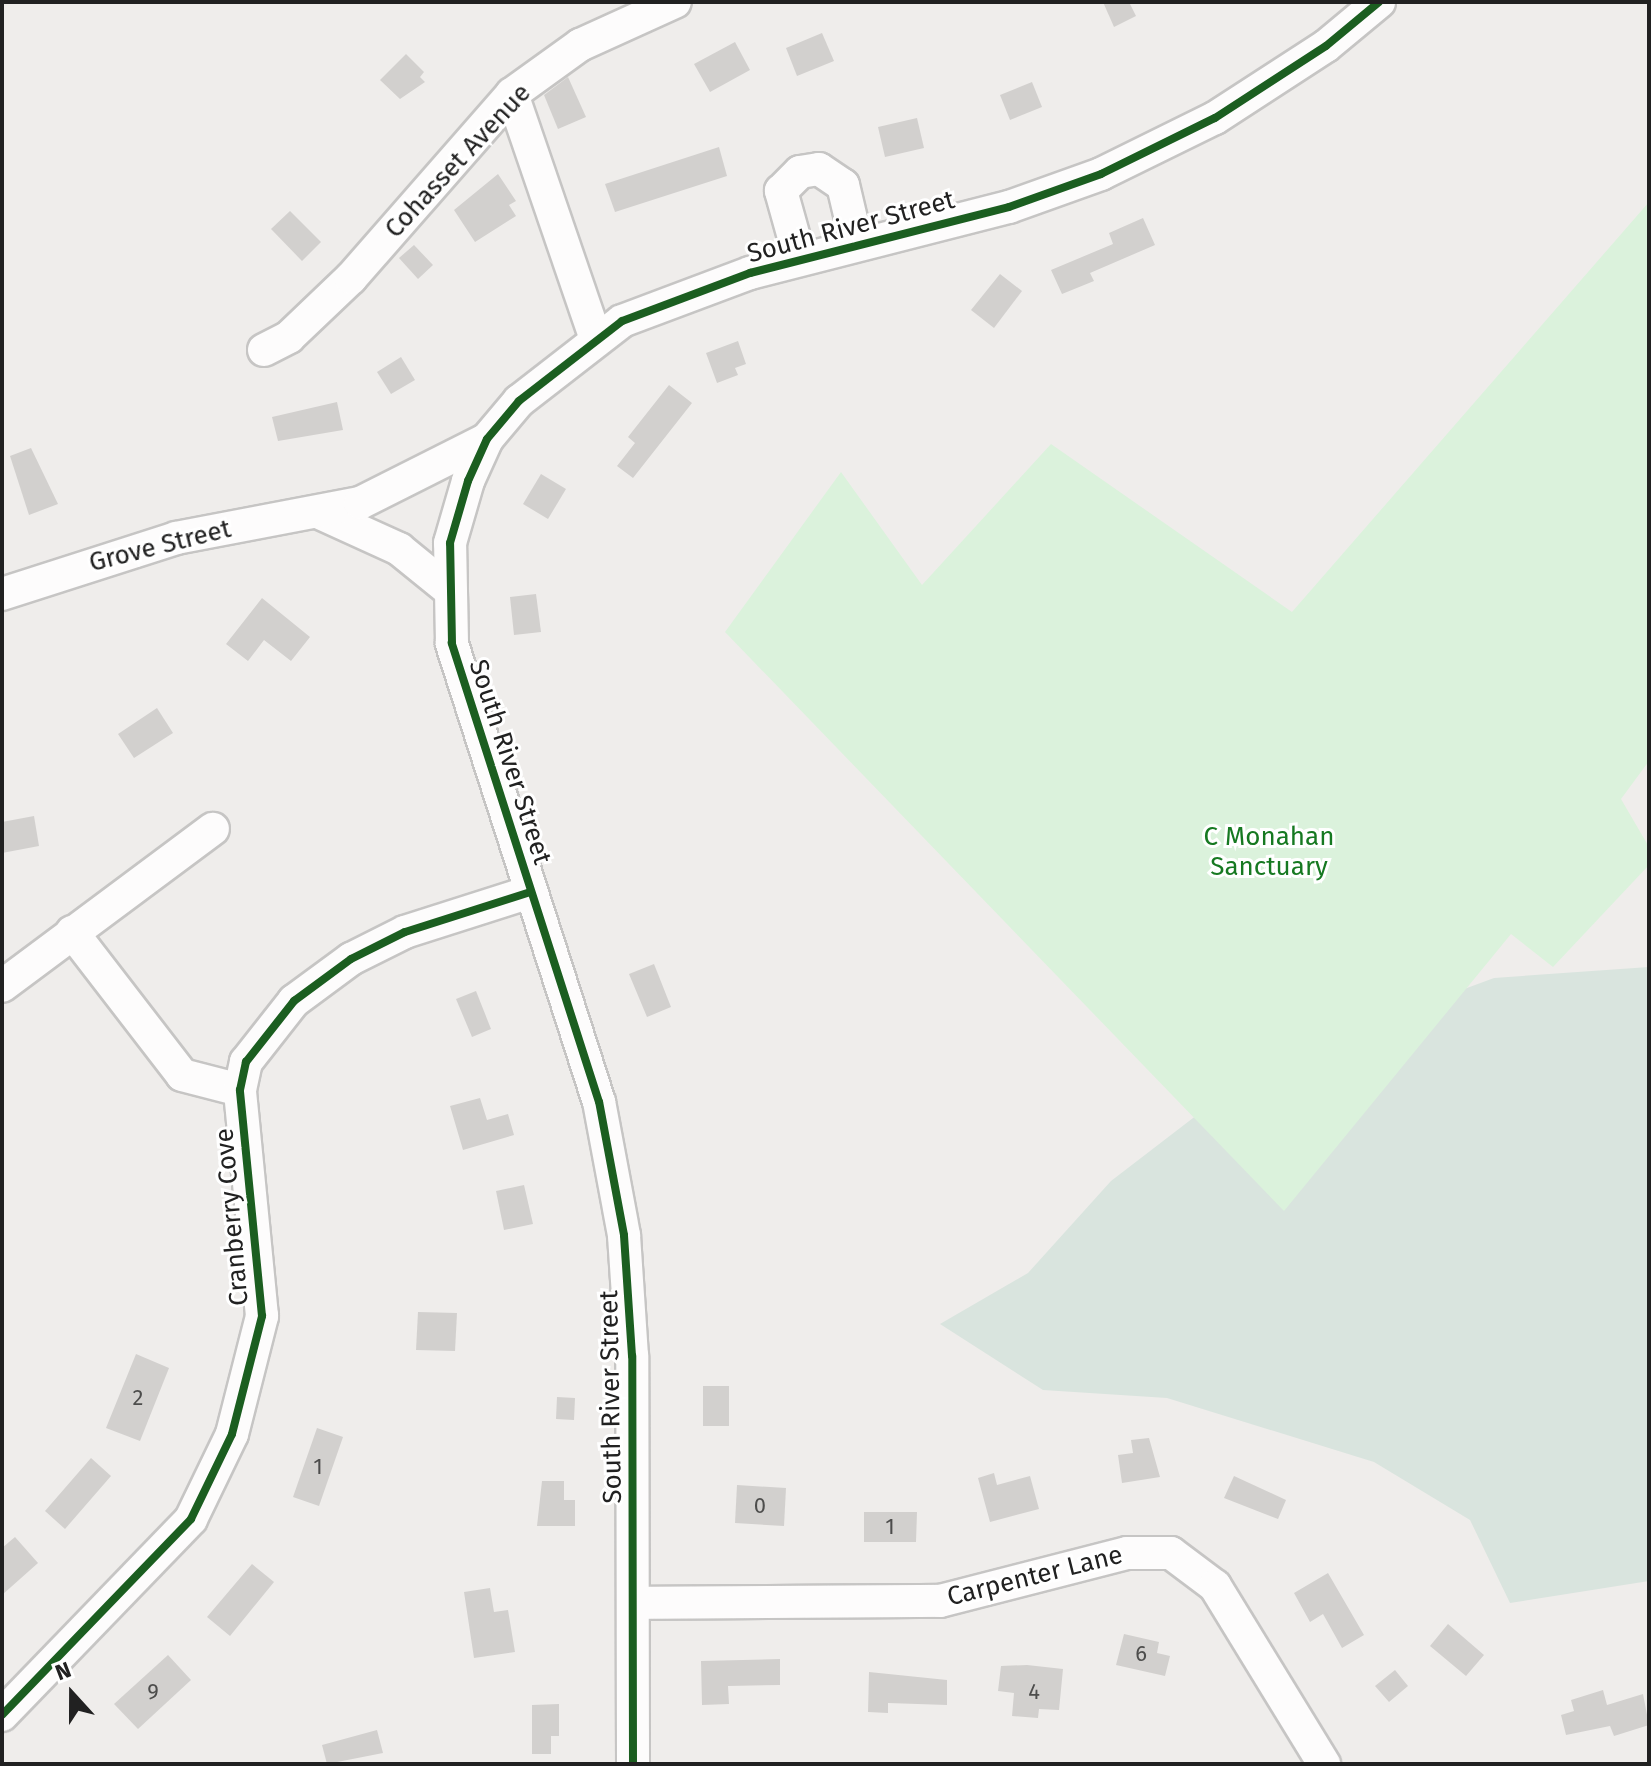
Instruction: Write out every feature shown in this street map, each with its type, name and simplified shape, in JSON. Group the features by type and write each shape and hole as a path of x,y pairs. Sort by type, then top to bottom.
{"street":[{"name":"Cohasset Avenue","path":"264,350 289,337 351,278 512,94 580,45 675,2"},
{"name":"South River Street","path":"633,1764 632,1356 624,1235 599,1102 470,713 452,643 447,588 450,543 487,439 519,401 596,339 666,303 800,259 1009,207 1160,148 1281,77 1379,2"},
{"path":"512,94 596,339"},
{"path":"800,259 781,191 800,172 819,169 843,185 857,244"},
{"name":"Grove Street","path":"2,594 176,538 322,514 391,491 487,439"},
{"path":"322,514 399,549 447,588"},
{"path":"2,986 213,829"},
{"name":"Cranberry Cove","path":"2,1715 191,1519 232,1434 262,1316 240,1090 246,1062 274,1023 351,959 405,932 530,892"},
{"name":"Cranberry Cove","path":"72,932 182,1075 240,1090"},
{"name":"Carpenter Lane","path":"633,1603 940,1601 1127,1553 1171,1553 1215,1586 1324,1764"}],"shaded area":[{"path":"1649,967 1649,1581 1510,1603 1470,1520 1374,1462 1167,1398 1043,1390 940,1324 1028,1273 1111,1181 1223,1095 1394,1015 1494,978"}],"green space":[{"name":"C Monahan Sanctuary","path":"1649,202 1649,761 1621,799 1649,847 1649,865 1553,967 1511,934 1284,1211 725,632 841,472 922,585 1051,444 1292,612"}],"building":[{"path":"1103,2 1129,2 1136,16 1114,27"},
{"path":"822,33 834,61 797,76 786,48"},
{"path":"735,42 750,70 710,92 694,64"},
{"path":"406,54 424,72 420,77 425,82 400,99 380,80"},
{"path":"568,77 586,117 558,129 544,95"},
{"path":"1032,82 1042,107 1010,120 1000,95"},
{"path":"917,118 924,148 885,157 878,127"},
{"path":"719,147 727,176 615,212 605,184"},
{"path":"498,174 516,201 509,205 516,216 475,242 454,210"},
{"path":"290,211 321,242 302,261 271,229"},
{"path":"1143,218 1155,245 1090,273 1094,281 1062,294 1051,270 1113,244 1109,233"},
{"path":"414,245 433,265 418,279 399,258"},
{"path":"1000,274 1022,291 994,328 971,310"},
{"path":"738,341 746,364 735,368 738,375 717,383 706,353"},
{"path":"401,357 415,380 391,394 377,372"},
{"path":"669,385 692,403 633,478 617,466 635,443 628,437"},
{"path":"337,402 343,430 278,441 272,417"},
{"path":"31,448 58,504 29,515 10,456"},
{"path":"541,474 566,489 548,519 523,504"},
{"path":"536,594 541,632 514,635 510,597"},
{"path":"262,598 310,637 291,661 264,640 248,661 226,644"},
{"path":"157,708 173,733 134,758 118,734"},
{"path":"34,816 39,846 2,853 2,822"},
{"path":"654,964 671,1007 647,1017 629,974"},
{"path":"476,991 491,1029 472,1037 456,999"},
{"path":"480,1098 487,1120 508,1114 514,1135 463,1150 450,1106"},
{"path":"524,1185 533,1224 504,1230 496,1191"},
{"path":"418,1312 457,1313 455,1351 416,1350"},
{"path":"136,1354 169,1368 140,1441 106,1428"},
{"path":"703,1386 729,1386 729,1426 703,1426"},
{"path":"557,1397 575,1398 574,1420 556,1419"},
{"path":"317,1428 343,1437 319,1506 293,1497"},
{"path":"1149,1438 1160,1477 1122,1483 1118,1455 1133,1453 1131,1440"},
{"path":"91,1458 111,1476 65,1529 45,1511"},
{"path":"994,1473 997,1485 1030,1476 1039,1509 990,1522 978,1478"},
{"path":"1234,1476 1286,1500 1278,1519 1224,1498"},
{"path":"542,1481 564,1481 564,1500 575,1500 575,1526 537,1526"},
{"path":"737,1485 786,1488 784,1526 735,1523"},
{"path":"864,1512 917,1512 916,1542 864,1542"},
{"path":"15,1537 38,1563 2,1595 2,1548"},
{"path":"252,1564 274,1582 230,1636 207,1617"},
{"path":"1328,1573 1364,1635 1342,1648 1323,1614 1310,1622 1294,1593"},
{"path":"490,1588 494,1612 508,1610 515,1652 474,1658 464,1592"},
{"path":"1448,1624 1484,1655 1466,1676 1430,1646"},
{"path":"1124,1634 1159,1642 1157,1653 1170,1656 1165,1676 1116,1665"},
{"path":"168,1655 191,1680 138,1729 114,1704"},
{"path":"780,1659 780,1685 728,1686 729,1704 702,1705 701,1661"},
{"path":"1001,1666 1063,1669 1059,1710 1039,1709 1038,1718 1012,1716 1014,1693 998,1691"},
{"path":"1395,1670 1408,1686 1389,1702 1375,1686"},
{"path":"869,1672 947,1680 947,1705 888,1703 888,1713 868,1712"},
{"path":"1603,1690 1607,1705 1643,1694 1649,1725 1614,1736 1610,1726 1566,1735 1561,1715 1574,1711 1571,1700"},
{"path":"559,1704 559,1736 551,1736 551,1754 532,1754 532,1705"},
{"path":"377,1730 383,1753 327,1764 322,1745"}],"cycle path":[{"path":"633,1764 632,1356 624,1235 599,1102 452,643 450,543 468,481 487,439 519,401 622,321 750,273 1009,207 1101,174 1215,118 1326,46 1379,2"},
{"path":"2,1715 191,1519 232,1434 262,1316 240,1090 246,1062 294,1001 351,959 405,932 530,892"}]}
